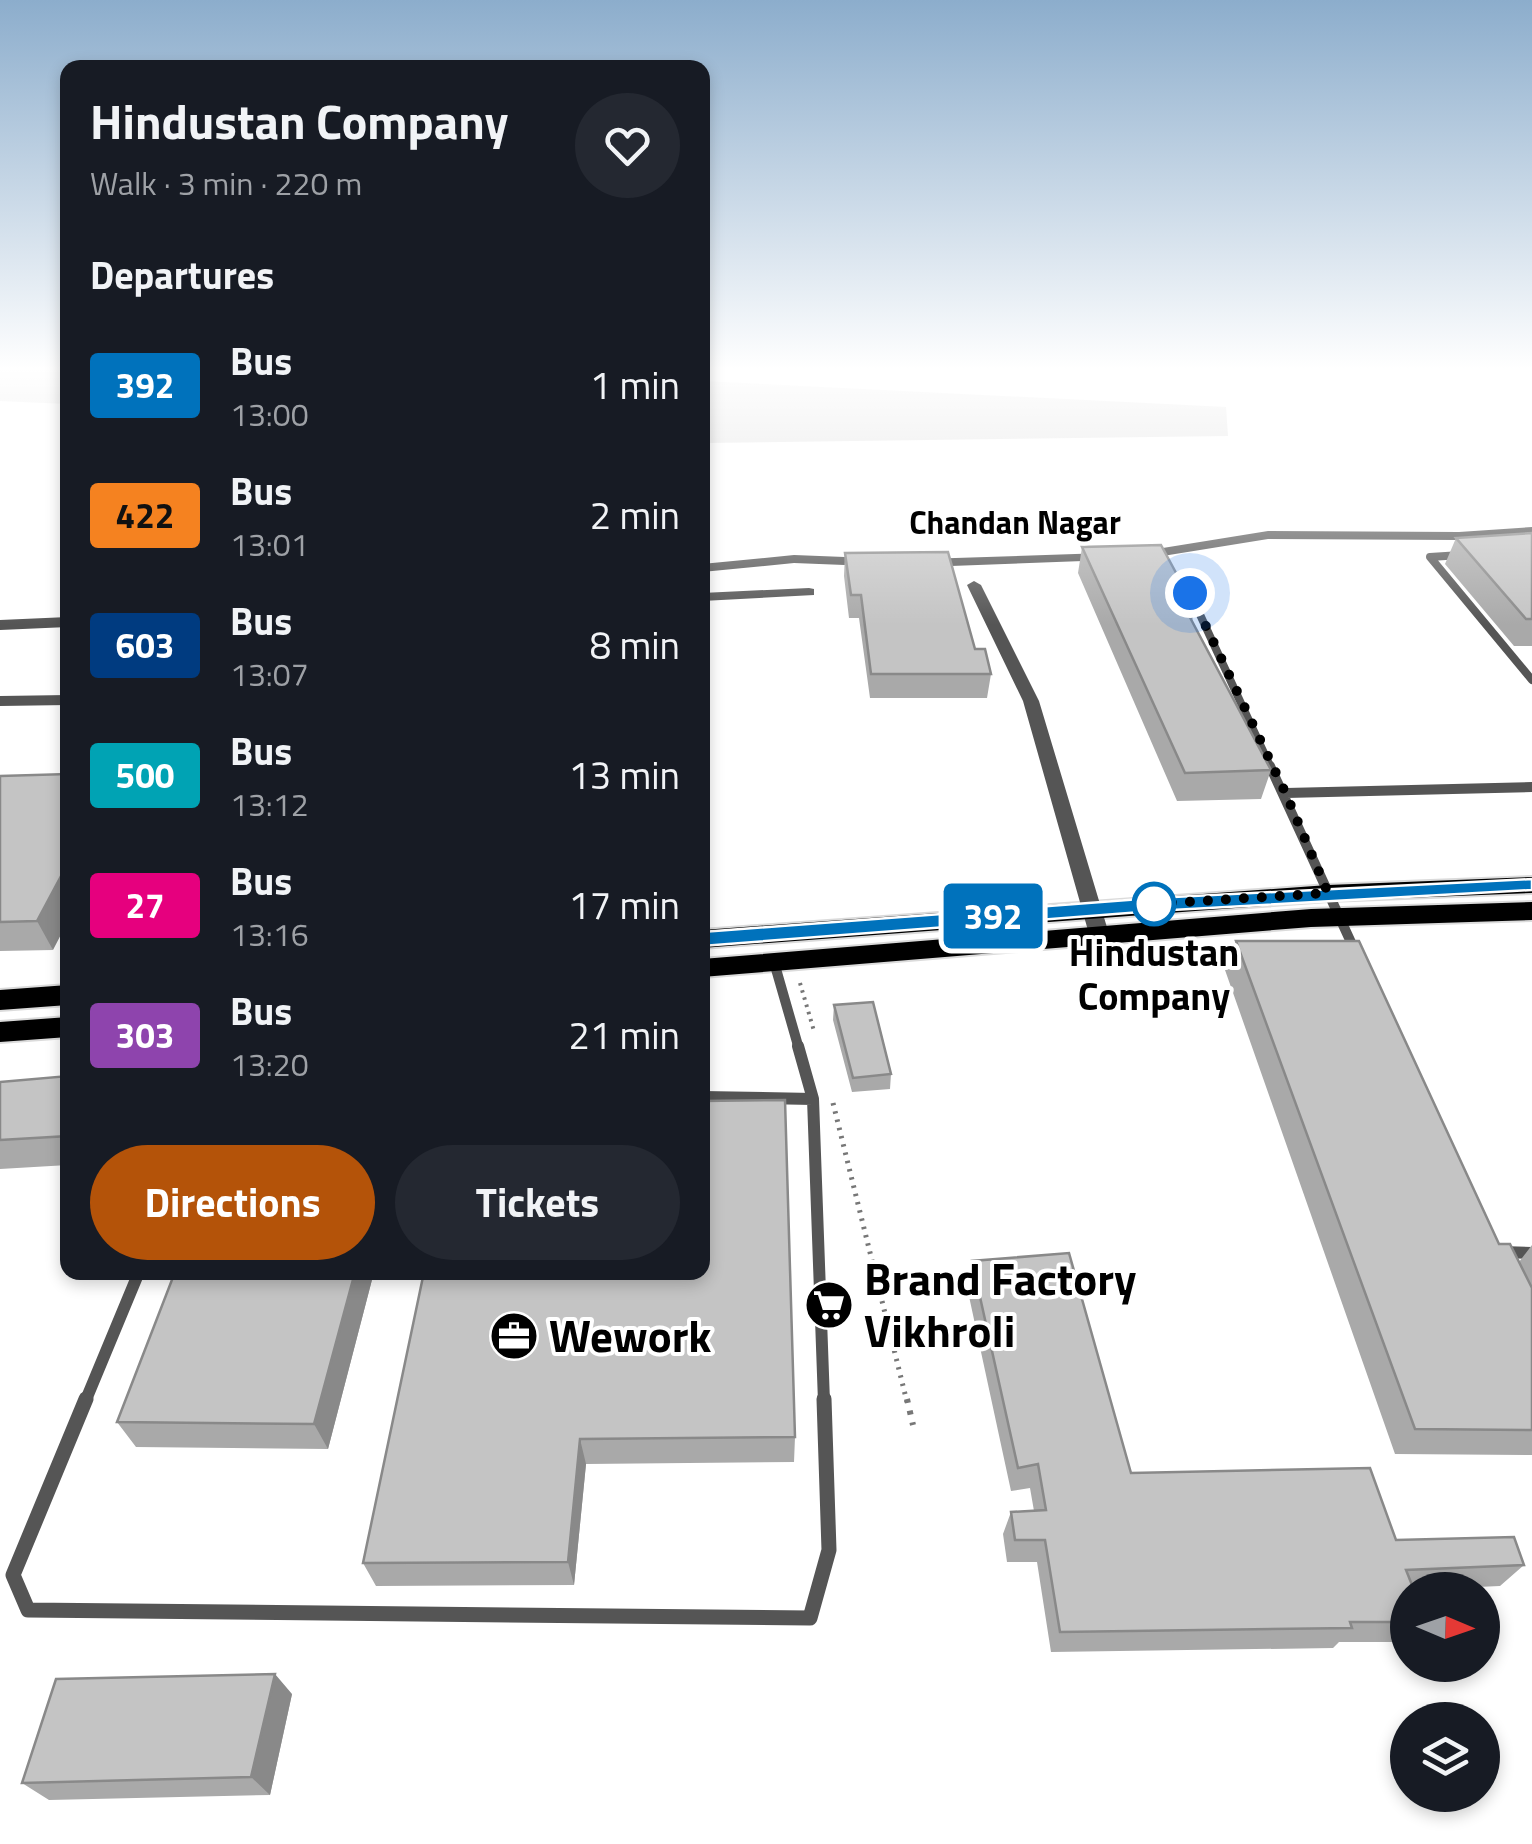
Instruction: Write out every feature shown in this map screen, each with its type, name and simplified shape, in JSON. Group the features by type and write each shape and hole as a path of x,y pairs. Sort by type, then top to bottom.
{"main road":[{"path":"710,967 1328,893 1532,885"},
{"path":"710,939 1094,922 1341,919 1532,911"},
{"path":"0,1000 60,996"},
{"path":"0,1032 60,1027"}],"street":[{"path":"915,563 1129,558 1268,535 1459,536 1532,531"},
{"path":"710,567 794,559 896,563"},
{"path":"974,584 1031,701 1094,922"},
{"path":"710,597 808,592"},
{"path":"0,624 60,622"},
{"path":"0,701 60,700"}],"lane":[{"path":"1477,555 1430,557 1532,680"},
{"path":"1190,593 1286,794 1364,972"},
{"path":"1520,667 1532,666"},
{"path":"1286,794 1532,786"},
{"path":"136,1280 13,1575 28,1610 810,1618 829,1550 813,1098 784,960"},
{"path":"710,1097 813,1098"},
{"path":"1498,1270 1490,1252 1532,1254"}],"path":[{"path":"784,960 819,1050"},
{"path":"829,1086 913,1425"}],"building":[{"path":"1532,533 1532,619 1526,619 1456,538"},
{"path":"1161,545 1195,608 1185,608 1271,770 1185,773 1082,547"},
{"path":"948,552 975,649 985,649 991,674 871,674 861,595 851,595 845,553"},
{"path":"60,774 60,878 37,921 0,922 0,776"},
{"path":"1236,941 1359,941 1499,1244 1510,1244 1532,1288 1532,1430 1415,1429"},
{"path":"873,1002 891,1074 853,1078 834,1005"},
{"path":"60,1077 60,1136 0,1140 0,1082"},
{"path":"785,1100 795,1437 580,1439 568,1562 363,1563 422,1280 710,1280 710,1101"},
{"path":"1069,1253 1131,1473 1370,1468 1396,1540 1514,1537 1524,1565 1390,1572 1390,1622 1350,1622 1352,1628 1060,1632 1045,1540 1015,1540 1011,1512 1046,1510 1038,1464 1018,1468 972,1261"},
{"path":"172,1280 353,1280 314,1424 117,1422"},
{"path":"275,1674 251,1777 22,1783 56,1679"}],"bus line":[{"name":"392","path":"710,938 1154,904 1532,885"}],"place":[{"name":"Hindustan Company","path":"1154,904"},
{"name":"Brand Factory Vikhroli","path":"829,1305"},
{"name":"Wework","path":"514,1336"}],"district":[{"name":"Chandan Nagar","path":"1015,523"}],"route":[{"path":"1154,904 1328,893 1286,794 1190,593"}]}
